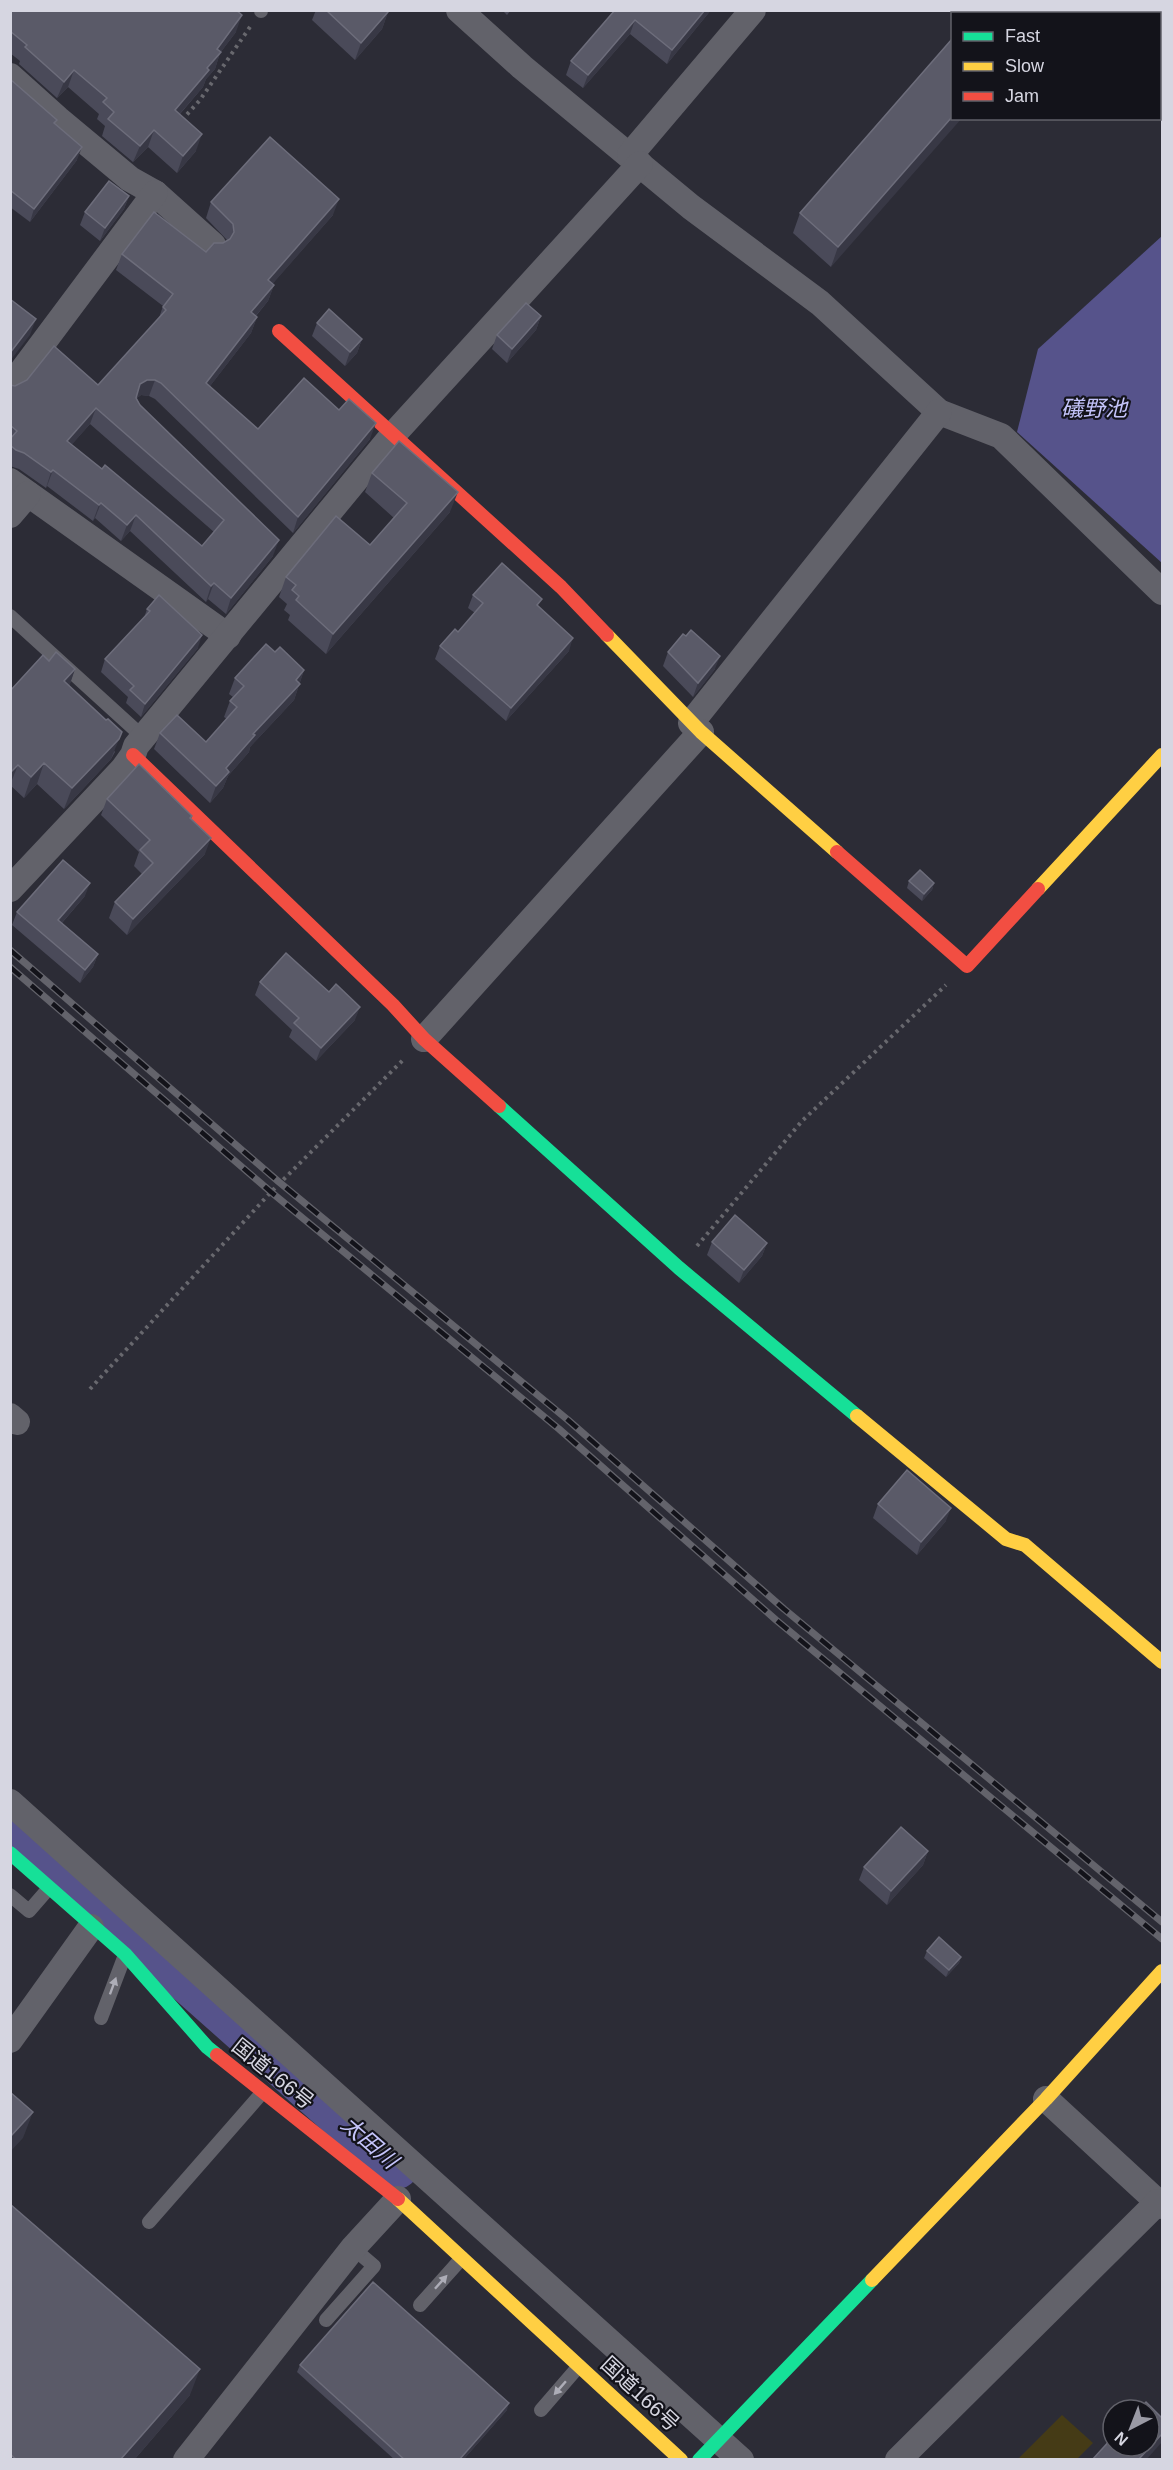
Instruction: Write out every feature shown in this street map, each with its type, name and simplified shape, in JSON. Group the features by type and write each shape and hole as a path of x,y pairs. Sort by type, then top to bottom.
{"main road":[{"path":"279,331 561,587 696,727 966,966 1162,755"},
{"path":"138,746 424,1039 679,1268 1006,1539 1025,1545 1162,1662"},
{"name":"国道166号","path":"10,1853 91,1927 125,1954 207,2047 398,2199 681,2460"},
{"path":"709,2449 1046,2099 1162,1971"}],"street":[{"path":"459,10 522,67 691,207 820,303 939,412 1001,436 1162,592"},
{"path":"10,889 123,769 138,746 228,636 286,547 393,436 635,159 753,10"},
{"path":"10,76 130,179 156,193 213,245"},
{"path":"10,387 156,193"},
{"path":"424,1039 696,727 939,412"},
{"path":"10,515 19,487 228,636"},
{"path":"10,1802 709,2449 741,2460"},
{"path":"10,2040 91,1927"},
{"path":"898,2460 1160,2204 1046,2099"},
{"path":"186,2460 353,2248 398,2199"}],"lane":[{"path":"10,616 138,746"},
{"path":"10,1895 29,1911 49,1888"},
{"path":"101,2018 125,1954"},
{"path":"149,2222 262,2093"},
{"path":"326,2320 374,2266 353,2248"},
{"path":"420,2305 462,2258"},
{"path":"540,2410 579,2366"}],"path":[{"path":"178,124 200,100 261,11"},
{"path":"679,1268 802,1121 966,966"},
{"path":"90,1389 272,1190 424,1039"}],"shaded area":[{"path":"1062,2415 1093,2443 1077,2459 1018,2459"}],"water":[{"name":"礒野池","path":"1162,236 1162,563 1017,432 1038,349"}],"building":[{"path":"10,10 236,10 242,15 217,49 221,52 207,68 209,70 175,110 202,134 183,156 154,130 140,146 108,119 114,112 103,102 107,98 74,70 64,82 10,31"},
{"path":"326,10 386,10 388,12 361,43"},
{"path":"615,10 705,10 672,50 635,20 588,75 571,61"},
{"path":"978,10 1046,10 1045,12 976,12"},
{"path":"951,40 951,118 838,247 800,213"},
{"path":"10,79 57,120 54,123 82,147 34,209 10,190"},
{"path":"270,137 339,199 268,280 274,285 251,312 257,317 206,383 258,429 304,378 339,410 349,399 376,423 298,517 161,383 147,380 140,384 136,398 140,405 279,540 231,598 214,583 211,586 136,515 127,525 101,503 99,505 53,470 51,472 10,445 10,439 17,431 10,425 10,385 15,386 27,380 54,346 98,385 166,310 163,307 173,294 122,254 154,212 206,252 214,243 223,243 230,239 234,232 233,224 211,202","holes":["96,408 224,520 202,546 105,465 102,469 67,441"]},
{"path":"109,181 129,196 105,228 85,212"},
{"path":"10,299 36,319 10,353"},
{"path":"526,303 541,316 512,349 497,335"},
{"path":"329,309 362,339 350,352 317,323"},
{"path":"399,441 458,492 333,634 296,600 299,596 292,590 296,585 286,577 336,516 370,545 407,503 372,473"},
{"path":"502,563 542,599 537,605 573,638 511,708 440,646 455,629 458,632 483,603 473,595"},
{"path":"159,595 202,635 145,704 130,690 134,686 105,659 150,611 147,609"},
{"path":"691,630 720,656 698,683 668,652 683,634 686,636"},
{"path":"266,644 275,652 280,647 304,670 296,680 300,684 253,734 255,735 226,768 229,772 216,786 160,733 177,715 206,742 237,707 230,701 244,686 235,678"},
{"path":"56,652 75,669 64,681 122,732 119,739 72,788 44,763 31,777 18,765 10,773 10,691 43,655 49,661"},
{"path":"139,764 211,838 133,919 115,902 153,863 140,850 150,840 107,799"},
{"path":"63,860 90,883 58,920 98,954 85,970 17,912"},
{"path":"920,870 934,883 924,894 909,881"},
{"path":"286,953 329,992 336,984 360,1007 321,1048 294,1023 299,1018 260,982"},
{"path":"735,1215 767,1243 744,1270 712,1242"},
{"path":"907,1470 951,1508 921,1542 878,1504"},
{"path":"901,1827 928,1851 891,1891 864,1867"},
{"path":"939,1937 961,1957 949,1970 927,1951"},
{"path":"10,2092 33,2112 10,2137"},
{"path":"10,2204 200,2369 120,2460 17,2460 10,2454"},
{"path":"373,2282 509,2403 459,2460 405,2460 300,2365"},
{"path":"1101,2450 1101,2458 1140,2458 1138,2460 1092,2460"}],"waterway":[{"name":"太田川","path":"10,1824 397,2167"}],"railway":[{"path":"10,950 279,1182 568,1420 784,1609 1162,1922"},
{"path":"10,967 271,1192 559,1429 776,1620 1162,1939"}],"traffic: fast":[{"path":"499,1106 679,1268 857,1416"},
{"path":"10,1853 125,1954 207,2047 217,2055"},
{"path":"699,2460 872,2280"}],"traffic: slow":[{"path":"607,635 701,732 837,852"},
{"path":"1038,889 1162,755"},
{"path":"857,1416 1006,1539 1025,1545 1162,1662"},
{"path":"872,2280 1046,2099 1162,1971"},
{"path":"398,2199 681,2460"}],"traffic: jam":[{"path":"279,331 561,587 607,635"},
{"path":"133,755 393,1005 424,1039 499,1106"},
{"path":"837,852 967,966 1038,889"},
{"path":"217,2055 398,2199"}]}
